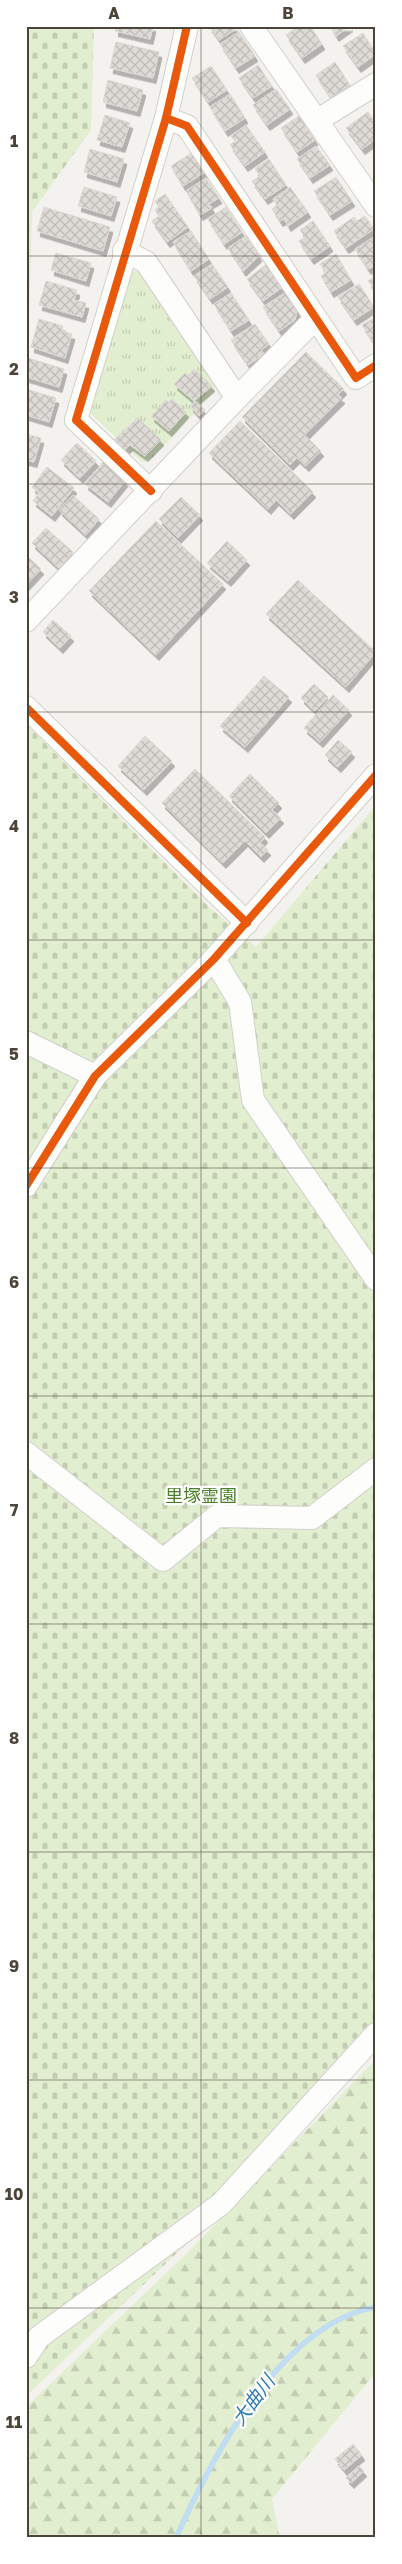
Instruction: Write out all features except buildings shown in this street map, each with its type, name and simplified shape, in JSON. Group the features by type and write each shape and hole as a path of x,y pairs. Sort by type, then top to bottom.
{"street":[{"path":"151,491 76,420 124,250 166,118 187,26"},
{"path":"251,26 376,206"},
{"path":"318,120 376,84"},
{"path":"166,118 188,126 356,378 376,365"},
{"path":"124,250 146,262 237,398"},
{"path":"26,621 237,398 316,319"},
{"path":"26,707 247,923"},
{"path":"26,1186 95,1076 214,959 376,775"},
{"path":"214,959 240,1002 254,1100 376,1278"},
{"path":"26,1042 95,1076"},
{"path":"26,1453 163,1560 217,1516 312,1518 376,1469"},
{"path":"26,2357 39,2337 220,2204 376,2034"}],"green space":[{"path":"26,26 94,26 91,130 32,212 29,323 26,332"},
{"path":"141,271 216,381 214,392 150,461 142,462 89,412 127,272"},
{"name":"里塚霊園","path":"26,724 209,907 256,947 376,805 376,2044 216,2216 26,2396"},
{"path":"376,2059 376,2372 272,2499 280,2538 26,2538 26,2407 187,2253"}],"waterway":[{"name":"大曲川","path":"176,2538 209,2470 230,2434 253,2398 280,2366 309,2339 341,2318 376,2307"}],"cycle path":[{"path":"151,491 76,420 166,118 187,26"},
{"path":"166,118 187,126 356,378 376,365"},
{"path":"26,707 247,923"},
{"path":"26,1186 95,1076 214,959 376,775"}]}
